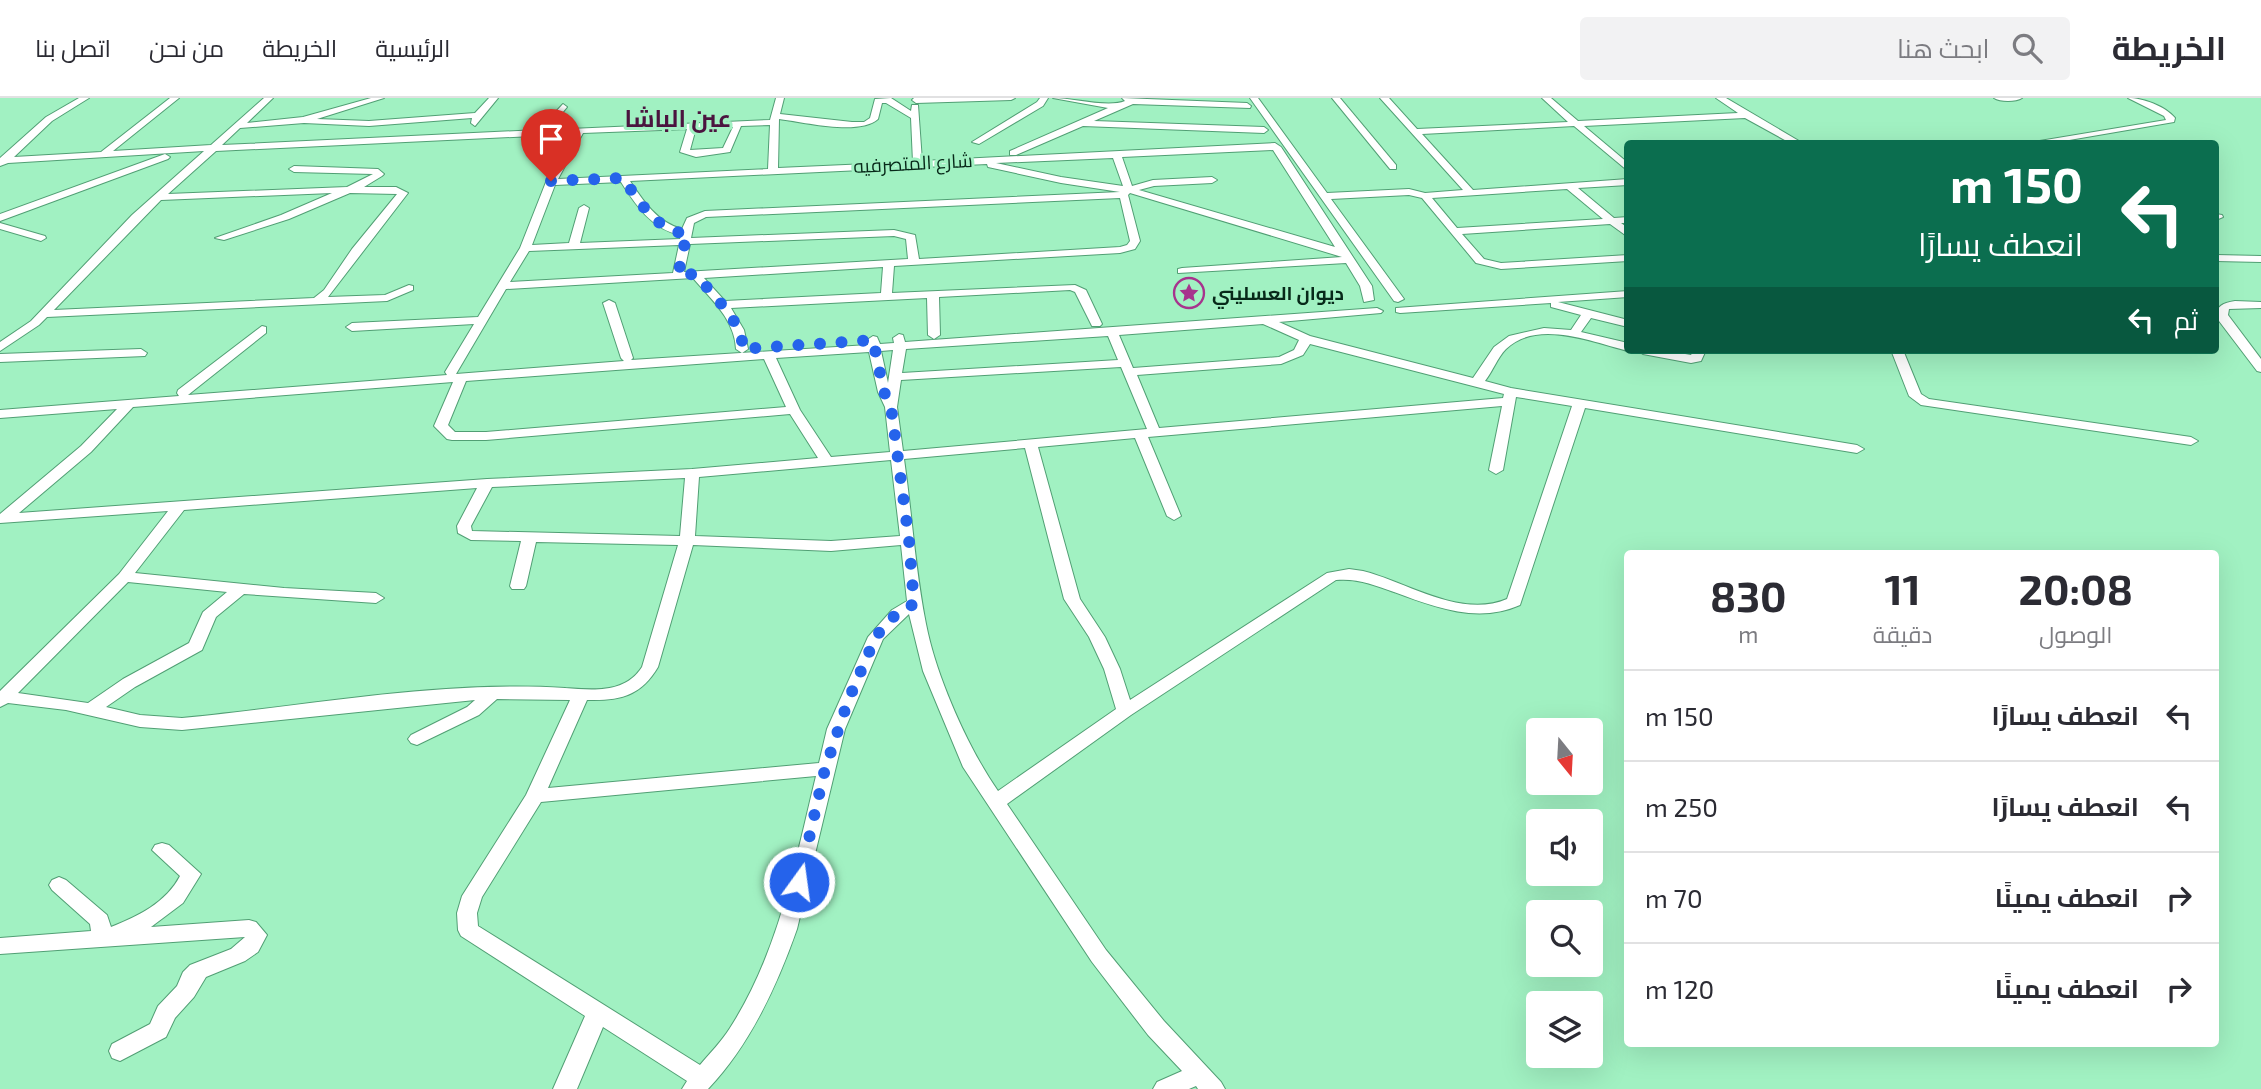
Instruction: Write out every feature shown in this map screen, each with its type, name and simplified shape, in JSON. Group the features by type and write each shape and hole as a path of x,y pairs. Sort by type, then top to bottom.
{"street":[{"path":"1,161 44,117 76,98"},
{"path":"1,161 49,119 85,98"},
{"path":"104,154 175,98"},
{"path":"2,344 43,314 158,197 269,98"},
{"path":"304,120 380,98"},
{"path":"475,136 477,115 494,98"},
{"path":"773,171 775,119 780,98"},
{"path":"918,164 915,99 1008,98"},
{"path":"990,147 976,142 1040,104 1044,98"},
{"path":"1057,98 1118,107"},
{"path":"1336,98 1393,167"},
{"path":"1384,98 1471,193"},
{"path":"1546,98 1624,165"},
{"path":"1720,98 1793,140"},
{"path":"1998,98 2018,98"},
{"path":"2051,140 2170,122 2171,118 2167,114 2132,98"},
{"path":"1,161 211,148 738,124 775,119 860,125 874,119 878,101 885,100 915,117"},
{"path":"1002,150 1017,155 1129,100 1248,101"},
{"path":"1248,101 1264,130 1366,286 1368,308 1377,311"},
{"path":"1248,101 1323,196 1400,304"},
{"path":"541,134 563,107"},
{"path":"237,126 304,120 365,123 477,115"},
{"path":"1416,132 1747,115"},
{"path":"1080,123 1264,130"},
{"path":"692,126 685,152 703,154 727,150 738,124"},
{"path":"579,132 551,181 525,248 482,320 456,374 441,426 452,436 486,436 794,410"},
{"name":"شارع المتصرفيه","path":"551,181 918,164 1017,155 1117,155 1276,147"},
{"path":"0,218 114,174 189,150"},
{"path":"114,174 131,153"},
{"path":"504,286 1127,249 1135,241 1117,155"},
{"path":"970,161 1125,193 1346,256"},
{"path":"220,238 285,217 379,176 378,172 294,169"},
{"path":"623,178 654,217 673,232 687,237"},
{"path":"678,275 687,227 694,218 725,212 1125,193 1153,183 1212,180"},
{"path":"1323,196 1409,192 1425,196 1624,182"},
{"path":"1570,187 1624,231"},
{"path":"158,197 348,190 396,190 403,193 356,251 328,292 318,300"},
{"path":"1425,196 1480,261 1493,266 1624,258"},
{"path":"574,245 584,208"},
{"path":"1456,231 1624,220"},
{"path":"0,226 41,238"},
{"path":"525,248 687,237 894,233 911,237 914,261"},
{"path":"1181,271 1346,256"},
{"path":"2219,258 2261,259"},
{"path":"886,296 889,263"},
{"path":"695,274 722,305 740,333 742,349"},
{"path":"0,406 132,401 183,393 768,355 899,342 1112,332 1267,321 1377,311 1400,304 1624,286"},
{"path":"43,314 387,298 409,288"},
{"path":"722,305 1077,288 1096,324"},
{"path":"899,342 934,335 1367,301 1378,296 1400,304 1539,301 1624,294"},
{"path":"933,295 934,335"},
{"path":"1539,301 1624,323"},
{"path":"609,303 627,358"},
{"path":"2261,305 2235,304 2224,307 2219,314 2255,350 2261,368"},
{"path":"1573,334 1588,313"},
{"path":"352,327 482,320"},
{"path":"1267,321 1306,339 1476,383 1509,397"},
{"path":"183,393 262,330"},
{"path":"1476,383 1491,367 1498,350 1519,337 1547,331 1624,346"},
{"path":"1112,332 1127,368 1174,516"},
{"path":"896,377 1275,361 1299,352 1306,339"},
{"path":"899,342 891,407 909,540 914,604 931,671 957,736 972,767 995,803 1099,956 1205,1082"},
{"path":"0,414 627,358 742,349 874,344"},
{"path":"874,344 884,392 891,407"},
{"path":"0,358 141,353"},
{"path":"1664,354 1691,359 1697,358 1698,354"},
{"path":"1899,354 1915,396 1926,402 2191,441"},
{"path":"768,355 794,410 828,462"},
{"path":"1496,470 1509,397"},
{"path":"1,520 487,483 692,473 828,462 1509,397 1580,402 1857,449"},
{"path":"1,520 72,462 132,401"},
{"path":"995,803 1125,710 1332,576 1363,576 1459,607 1503,610 1514,602 1580,402"},
{"path":"1030,443 1072,599 1097,637 1112,669 1125,710"},
{"path":"1,699 92,709 140,721 182,724 493,693 621,693 642,684 650,667 687,541 692,473"},
{"path":"487,483 464,526 465,533 478,537 831,546 909,540"},
{"path":"1,699 124,577 180,505"},
{"path":"518,586 529,539"},
{"path":"124,577 284,593 376,598"},
{"path":"92,709 129,683 196,646 209,615 241,588"},
{"path":"582,693 535,796 472,897 467,913 468,930 699,1084 738,1035 775,961 787,929 804,865 836,729 876,636 898,612 914,604"},
{"path":"416,739 472,710 493,693"},
{"path":"535,796 825,769"},
{"path":"102,939 133,928 153,916 186,889 191,874 162,850"},
{"path":"59,885 100,921 102,939"},
{"path":"0,946 249,928 257,935 251,946 238,955 198,971 191,978 186,991 166,1012 158,1030 120,1051"},
{"path":"565,1089 597,1014"},
{"path":"1165,1089 1205,1082"}],"place":[{"name":"ديوان العسليني","path":"1189,293"}],"district":[{"name":"عين الباشا","path":"678,119"}],"route":[{"path":"551,181 623,178 654,217 673,232 687,233 678,275 695,274 731,317 743,342 742,349 873,340 895,432 914,604 898,612 876,636 836,729 799,882"}]}
